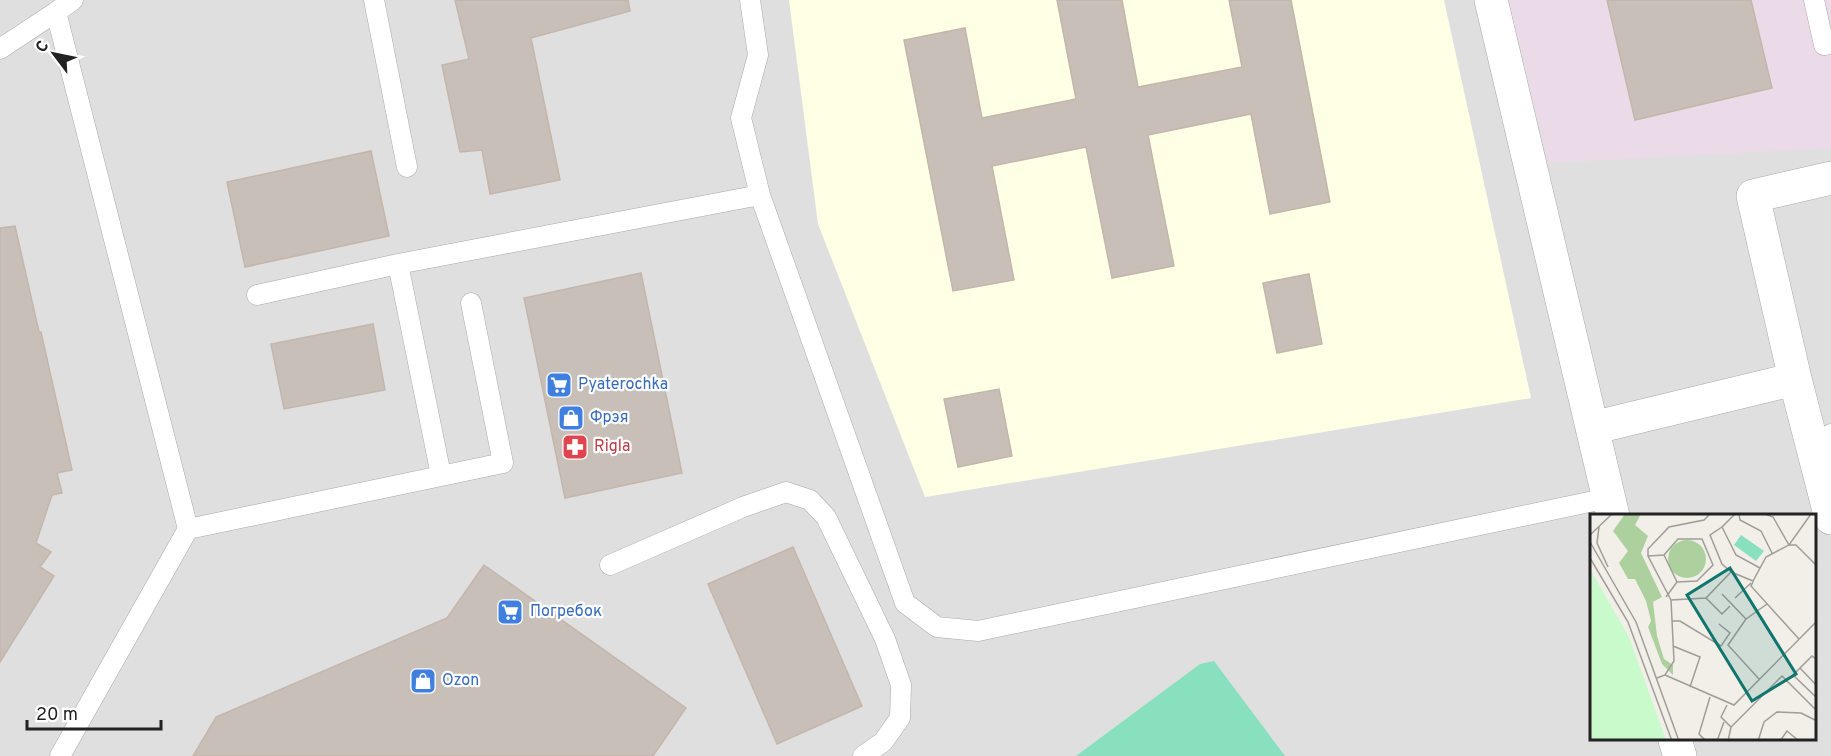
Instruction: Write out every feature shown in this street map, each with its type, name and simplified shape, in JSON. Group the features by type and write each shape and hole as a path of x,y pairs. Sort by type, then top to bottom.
{"street":[{"path":"1491,0 1611,507"},
{"path":"1831,178 1753,195 1795,379 1823,446 1831,518"},
{"path":"1592,428 1795,379"},
{"path":"1675,741 1680,756"}],"lane":[{"path":"0,49 73,0"},
{"path":"374,0 407,167"},
{"path":"750,0 758,55 741,118 760,195 905,603 937,627 978,632 1611,507"},
{"path":"1814,0 1824,45 1831,44"},
{"path":"56,12 188,529 60,756"},
{"path":"257,295 398,264 760,195"},
{"path":"398,264 441,475"},
{"path":"188,529 503,463 471,303"},
{"path":"610,565 743,507 786,492 810,500 826,517 885,639 901,685 900,718 883,742 863,756"}],"shaded area":[{"path":"0,0 1831,0 1831,756 0,756"},
{"path":"789,0 1444,0 1531,398 925,497 818,224"},
{"path":"1509,0 1831,0 1831,148 1548,163"}],"green space":[{"path":"1214,661 1285,756 1076,756 1200,664"}],"building":[{"path":"455,0 628,0 630,11 531,38 560,180 490,194 482,150 460,152 442,65 469,59"},
{"path":"1057,0 1122,0 1138,87 1242,67 1229,0 1291,0 1330,202 1270,214 1251,114 1148,135 1174,266 1112,278 1086,147 992,166 1014,280 953,291 904,40 965,28 982,118 1076,99"},
{"path":"1607,0 1751,0 1772,88 1635,120"},
{"path":"371,151 389,236 245,267 227,182"},
{"path":"15,226 72,470 57,473 62,493 52,495 36,543 51,552 40,567 54,576 0,662 0,228"},
{"path":"641,273 682,473 565,498 524,298"},
{"path":"1309,274 1322,344 1277,353 1263,283"},
{"path":"373,324 385,390 284,409 271,344"},
{"path":"999,389 1012,456 958,467 944,399"},
{"path":"793,547 862,706 777,744 708,584"},
{"path":"484,565 686,708 653,756 193,756 216,717 447,618"}],"place":[{"name":"Pyaterochka","path":"559,385"},
{"name":"Фрэя","path":"571,418"},
{"name":"Rigla","path":"575,447"},
{"name":"Погребок","path":"510,612"},
{"name":"Ozon","path":"423,681"}]}
